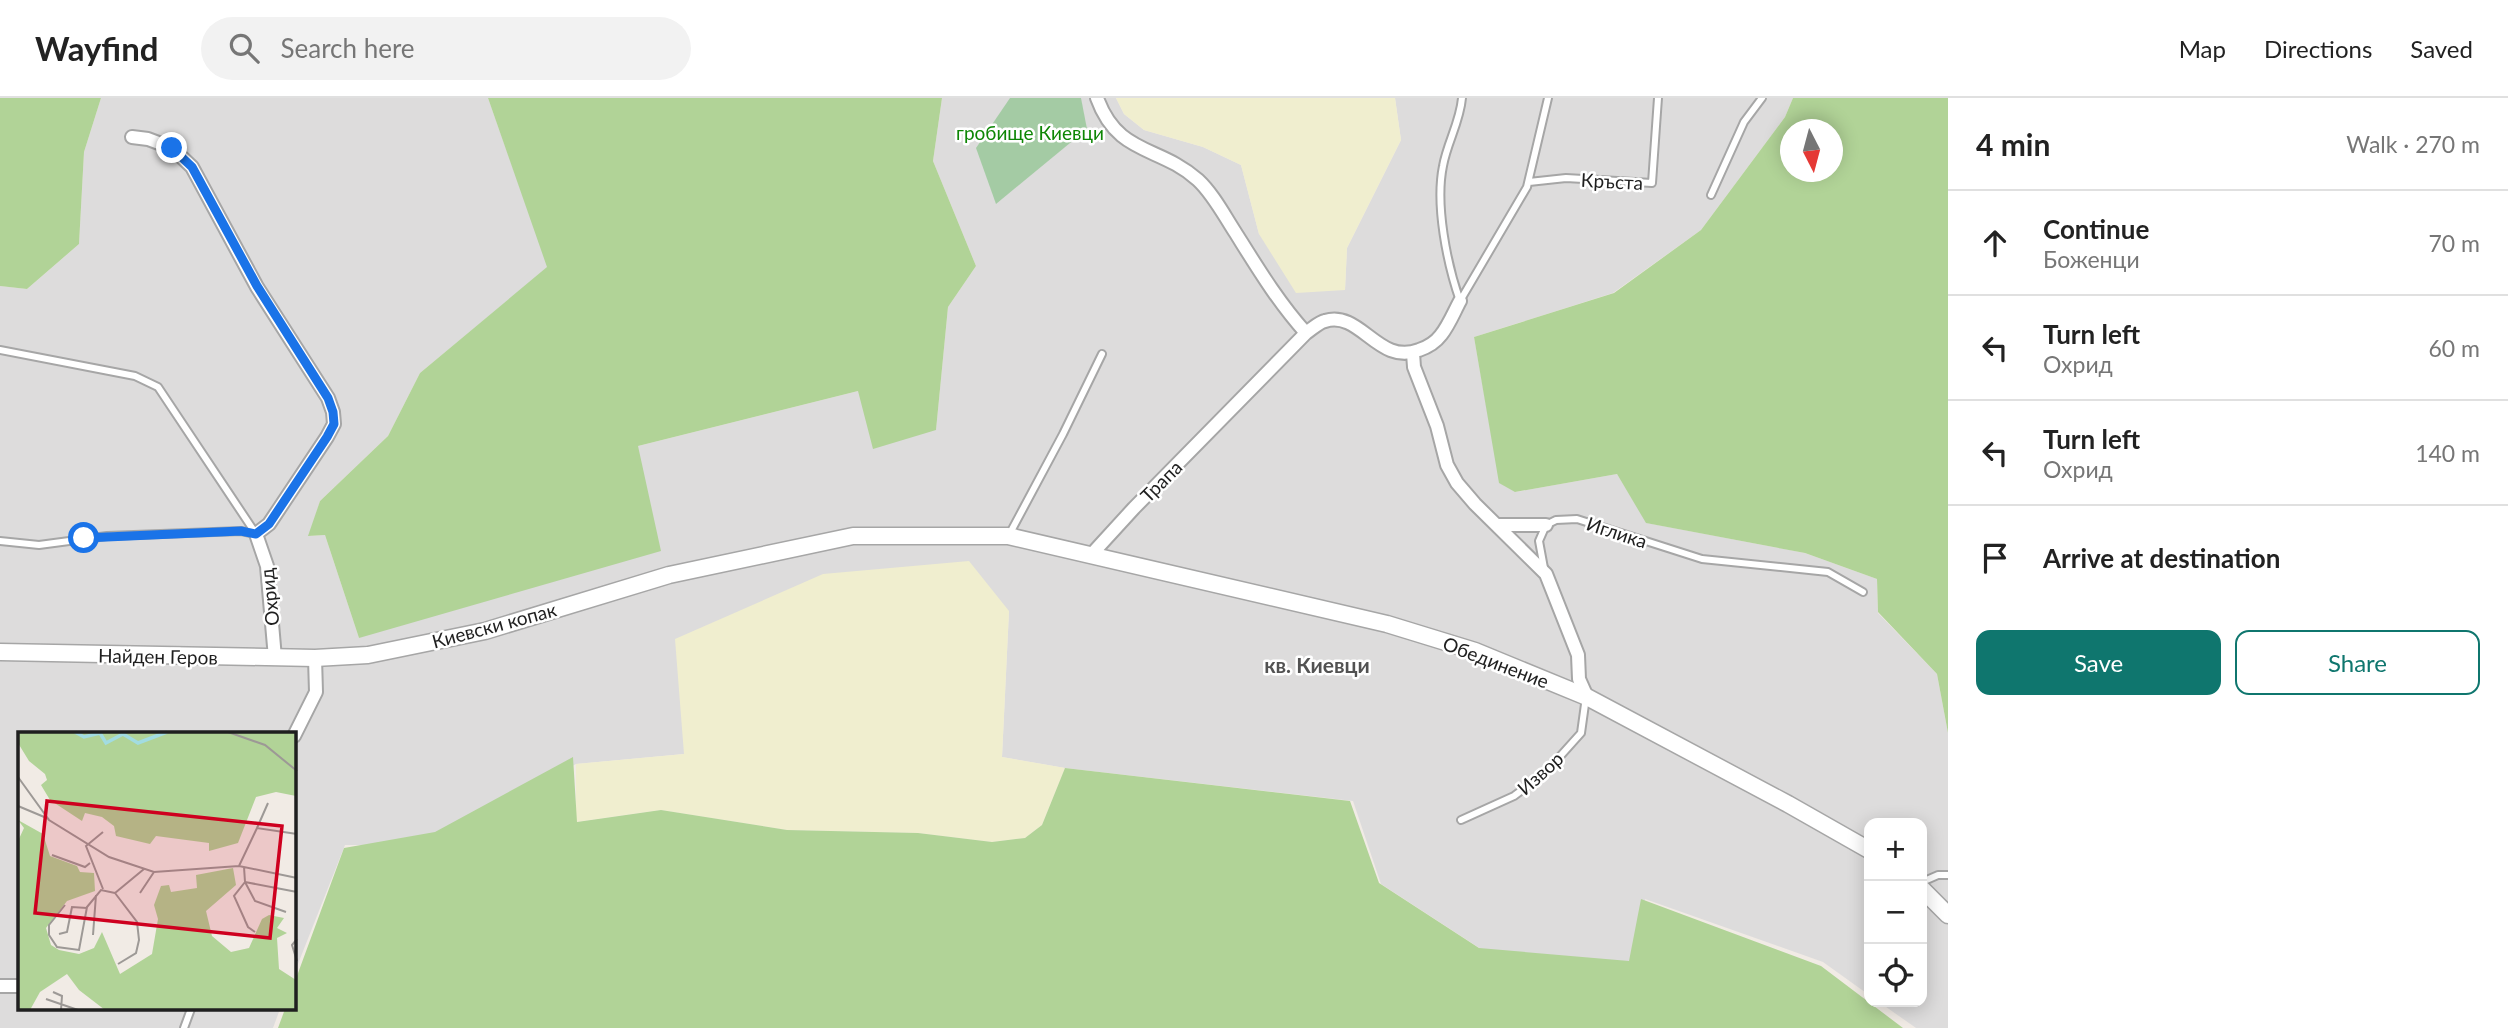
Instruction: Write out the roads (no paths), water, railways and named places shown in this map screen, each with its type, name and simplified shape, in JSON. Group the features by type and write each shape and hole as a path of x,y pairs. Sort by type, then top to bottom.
{"street":[{"path":"1097,98 1104,115 1120,136 1182,168 1206,188 1286,311 1307,333 1324,321 1345,320 1381,346 1395,352 1413,353 1430,346 1441,335 1460,301"},
{"path":"132,137 148,139 172,148 192,167 252,278 320,384 333,412 334,424 323,444 269,524 256,534"},
{"name":"Трапа","path":"1091,555 1307,333"},
{"path":"1413,353 1414,368 1437,426 1447,466 1475,504 1546,573 1578,655 1579,679 1587,697"},
{"path":"1498,525 1546,525"},
{"name":"Охрид","path":"256,534 267,566 275,658"},
{"name":"Киевски копак","path":"316,658 368,654 485,631 669,575 853,536 1008,536"},
{"path":"1008,536 1091,555"},
{"name":"Обединение","path":"1091,555 1387,624 1475,651 1587,697 1864,847"},
{"name":"Найден Геров","path":"0,652 316,658"},
{"path":"296,732 316,692 316,658"},
{"path":"1927,894 1948,915"},
{"path":"0,986 18,986"}],"lane":[{"path":"1460,301 1451,274 1443,219 1441,179 1462,98"},
{"path":"1460,301 1524,195 1548,98"},
{"name":"Кръста","path":"1529,182 1566,178 1652,183 1658,98"},
{"path":"1711,195 1744,122 1762,98"},
{"path":"0,350 135,376 158,387 256,534"},
{"path":"1008,536 1102,354"},
{"name":"Иглика","path":"1546,525 1556,520 1577,519 1702,559 1828,572 1863,592"},
{"path":"1546,525 1539,541 1546,573"},
{"path":"0,541 39,545 107,536 241,531 256,534"},
{"name":"Извор","path":"1461,820 1514,796 1546,772 1581,733 1587,697"},
{"path":"1924,881 1938,874 1948,875"},
{"path":"184,1028 191,1010"}],"district":[{"name":"кв. Киевци","path":"1317,664"}],"park label":[{"name":"гробище Киевци","path":"1030,132"}]}
